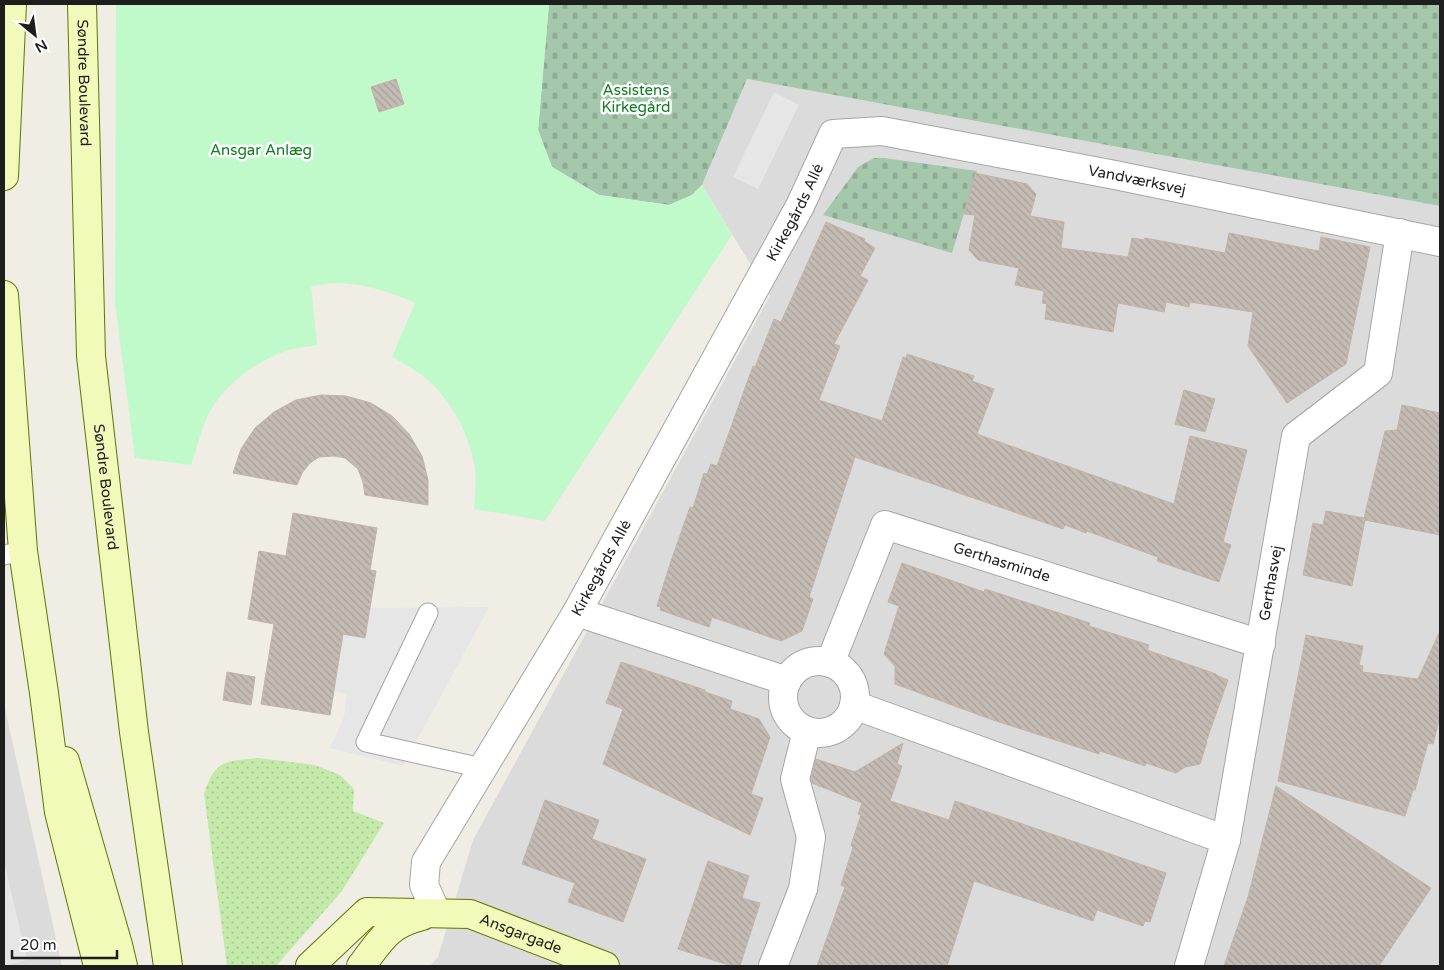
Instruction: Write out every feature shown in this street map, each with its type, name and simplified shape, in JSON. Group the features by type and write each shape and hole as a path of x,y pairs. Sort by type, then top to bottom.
{"street":[{"path":"4,176 6,52 12,4"},
{"name":"Søndre Boulevard","path":"82,4 91,356 134,732 168,966"},
{"name":"Vandværksvej","path":"833,134 882,131 1115,175 1440,242"},
{"name":"Kirkegårds Allé","path":"436,912 424,885 426,862 577,612 800,206 833,134"},
{"name":"Gerthasvej","path":"1189,966 1226,840 1296,436 1378,373 1400,233"},
{"path":"4,295 13,553 44,693 72,782 123,966"},
{"name":"Gerthasminde","path":"830,663 885,525 1260,644"},
{"path":"577,612 787,681"},
{"path":"818,661 830,663 842,669 850,679 855,693 854,706 849,718 840,726 820,733 807,731 794,723 786,712 783,693 787,681 794,672 804,665 818,661"},
{"path":"44,693 58,812 98,966"},
{"path":"854,706 1226,840"},
{"path":"773,966 803,890 811,837 795,779 807,731"},
{"name":"Ansgargade","path":"310,966 367,912 470,914 605,966"},
{"path":"360,966 388,930 407,920 436,912"}],"lane":[{"path":"428,613 366,742 482,768"}],"shaded area":[{"path":"747,79 1440,206 1440,966 430,966 438,957 473,840 770,296 702,185"},
{"path":"774,92 799,105 758,189 733,177"},
{"path":"489,607 403,766 330,748 344,717 347,694 334,691 343,634 365,638 370,608"},
{"path":"4,704 62,966 4,966"},
{"path":"4,861 27,960 4,966"}],"green space":[{"name":"Ansgar Anlæg","path":"116,4 549,4 538,130 552,167 599,195 669,205 692,195 702,185 732,235 545,521 474,509 476,480 474,463 468,441 458,419 445,399 430,382 392,357 415,303 397,295 358,285 339,283 311,286 317,345 283,352 261,362 240,376 222,394 209,413 191,465 135,458 115,303"},
{"name":"Assistens Kirkegård","path":"549,4 1440,4 1440,206 747,79 702,185 692,195 669,205 599,195 552,167 538,130"},
{"path":"874,158 977,171 952,253 823,215 858,167"},
{"path":"258,758 315,765 340,775 354,789 353,811 384,823 342,891 276,966 227,966 204,794 212,774 223,764 237,760"}],"building":[{"path":"396,79 404,104 379,112 371,87"},
{"path":"975,173 1027,184 1036,194 1030,216 1064,222 1061,248 1128,257 1132,238 1144,240 1145,238 1225,253 1229,233 1319,251 1321,237 1370,247 1346,364 1287,403 1248,346 1253,312 1190,302 1189,307 1166,302 1164,312 1118,303 1113,332 1045,319 1047,304 1042,303 1044,291 1015,285 1019,268 978,260 969,250 975,215 964,214"},
{"path":"826,222 865,239 864,241 875,248 860,276 868,280 834,344 840,346 819,400 882,421 903,357 906,358 907,354 974,376 972,381 994,389 977,434 1174,504 1190,436 1247,450 1223,542 1231,545 1219,582 1157,561 1158,557 1087,531 1086,533 1065,525 1063,529 855,457 809,597 813,599 802,631 781,641 712,617 709,627 660,610 661,607 657,606 670,564 690,507 693,508 704,473 707,474 711,464 717,466 753,366 755,367 774,319 781,322"},
{"path":"1184,390 1215,399 1205,432 1175,424"},
{"path":"321,395 346,396 371,403 392,416 409,434 422,456 428,480 428,505 365,495 358,469 345,458 334,456 319,457 310,463 302,473 297,485 233,473 241,449 255,428 274,412 296,400"},
{"path":"1402,405 1440,413 1440,535 1365,520 1352,586 1303,575 1313,523 1323,525 1326,511 1364,518 1385,431 1397,430"},
{"path":"293,513 377,528 370,570 376,571 365,638 343,634 330,715 261,704 274,624 248,619 259,551 286,556"},
{"path":"902,563 984,592 985,589 1090,623 1089,626 1149,645 1147,650 1228,680 1200,764 1185,767 1176,773 1146,763 1145,766 1100,751 1099,754 993,720 895,684 895,666 884,654 899,606 888,602"},
{"path":"1440,631 1440,716 1433,744 1428,743 1415,790 1413,790 1405,816 1278,781 1306,635 1363,646 1359,665 1363,666 1362,672 1418,679"},
{"path":"621,662 732,701 730,709 759,719 770,737 751,794 763,798 750,835 603,764 623,709 606,703"},
{"path":"227,672 255,677 251,705 223,700"},
{"path":"903,743 897,764 902,766 890,801 949,820 955,801 1166,873 1150,922 1145,921 1143,926 1097,910 1093,921 974,881 947,966 817,966 845,887 841,885 853,848 851,845 861,815 858,814 862,803 812,783 811,779 816,759 855,772"},
{"path":"1276,786 1431,888 1379,966 1224,966 1248,897"},
{"path":"545,800 599,820 592,839 646,859 623,922 568,902 575,883 522,864"},
{"path":"708,861 749,876 742,898 760,903 740,966 732,966 678,949"}]}
